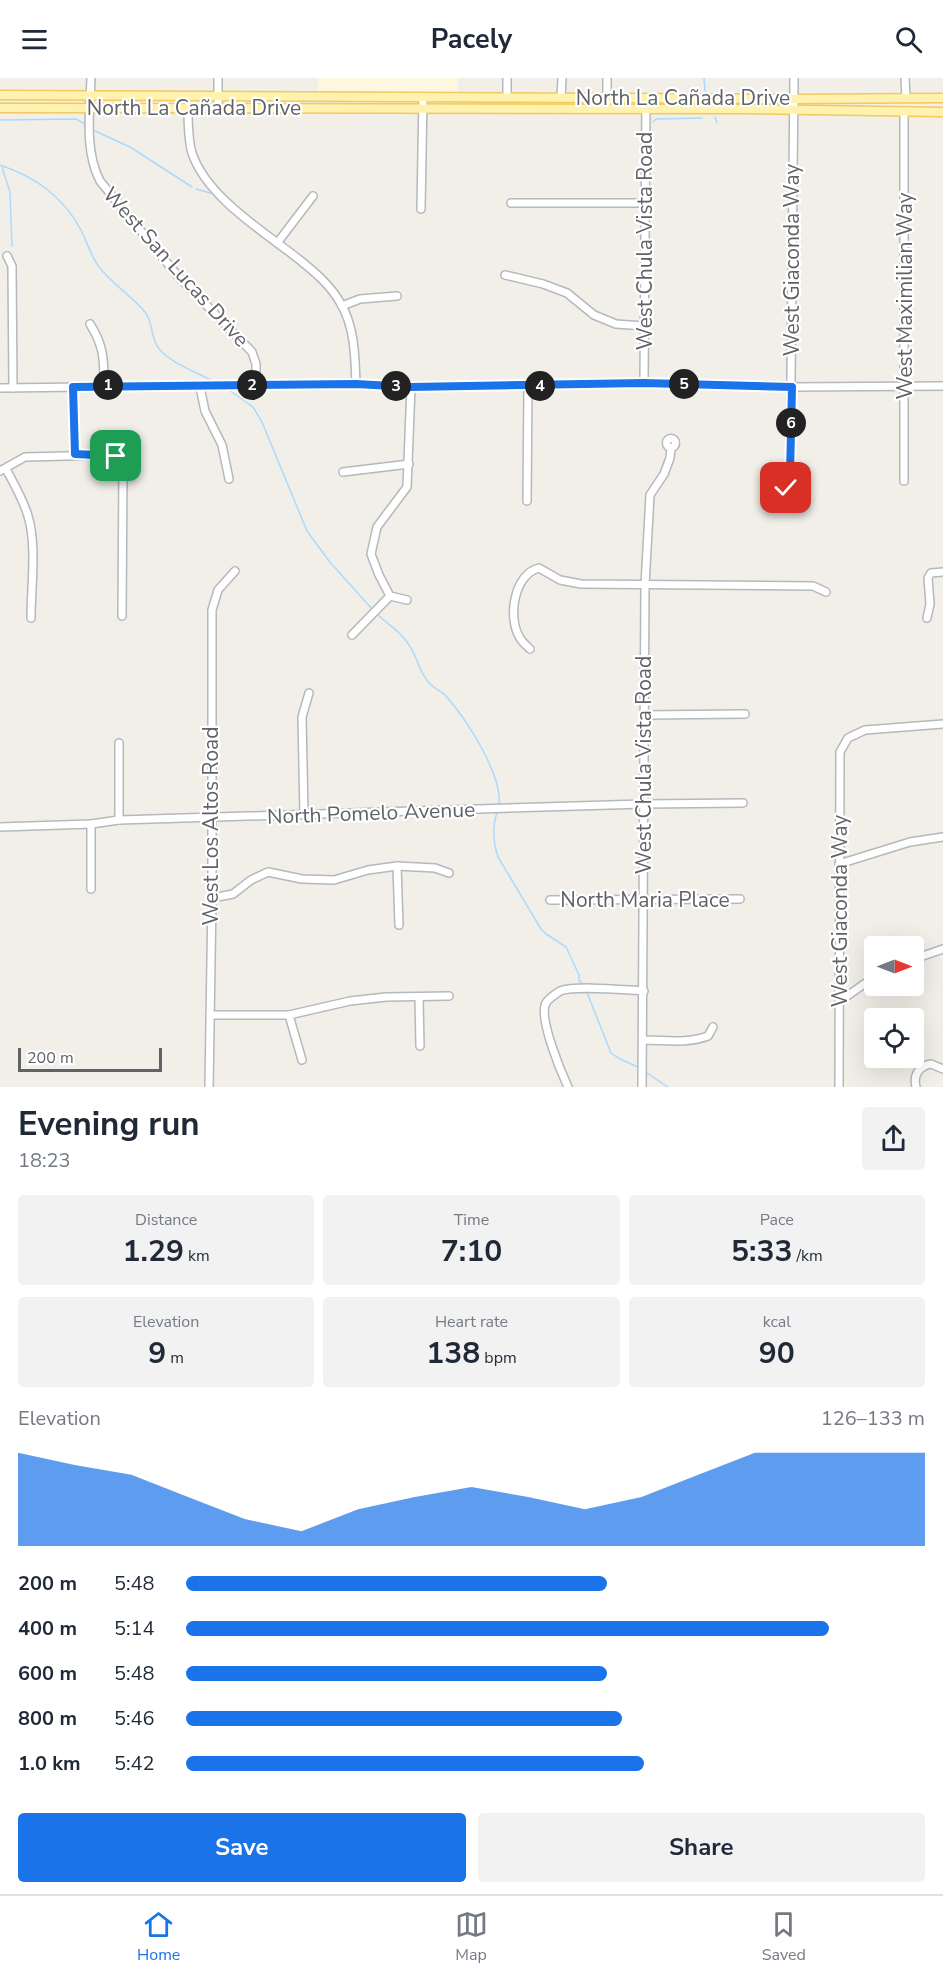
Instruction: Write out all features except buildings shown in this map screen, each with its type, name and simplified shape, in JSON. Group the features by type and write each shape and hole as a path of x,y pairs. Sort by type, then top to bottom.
{"main road":[{"name":"North La Cañada Drive","path":"0,95 646,98 943,112"},
{"name":"North La Cañada Drive","path":"0,108 646,109 943,98"}],"street":[{"name":"West San Lucas Drive","path":"91,78 90,150 94,171 177,275 252,352 256,364 256,385"},
{"path":"218,78 218,108"},
{"path":"507,78 507,98"},
{"path":"561,98 562,78"},
{"path":"607,78 607,109"},
{"name":"West Giaconda Way","path":"786,488 790,475 792,387 794,78"},
{"path":"905,78 906,98"},
{"path":"421,209 423,97"},
{"name":"West Chula Vista Road","path":"644,383 646,98"},
{"path":"188,108 188,128 192,152 207,182 221,198 278,242 329,286 342,306 354,346 356,384"},
{"name":"West Maximilian Way","path":"904,111 904,481"},
{"path":"278,242 314,196"},
{"path":"511,203 644,203"},
{"path":"8,256 12,267 13,388"},
{"path":"504,275 543,284 567,293 594,315 616,324 644,326"},
{"path":"342,306 360,299 397,296"},
{"path":"90,324 104,352 104,385"},
{"path":"0,388 104,385 200,387 356,384 411,387 644,383 792,387 943,386"},
{"path":"527,501 528,386"},
{"path":"73,387 75,454"},
{"path":"200,387 205,411 224,451 229,479"},
{"path":"407,600 390,596 378,575 371,555 377,528 407,487 411,387"},
{"name":"West Chula Vista Road","path":"642,1087 645,585 650,495 664,474 671,448"},
{"path":"31,618 32,540 29,517 20,494 3,470 25,457 75,454 114,455 123,458 122,616"},
{"path":"343,472 409,464"},
{"path":"530,649 519,637 512,612 515,595 523,579 541,565 560,580 581,584 813,586 826,592"},
{"name":"West Los Altos Road","path":"209,1087 212,898 212,610 218,590 235,571"},
{"path":"927,618 930,604 928,578 931,573 943,572"},
{"path":"352,635 390,596"},
{"path":"304,814 302,717 309,693"},
{"path":"644,715 745,714"},
{"name":"West Giaconda Way","path":"839,1087 840,752 848,738 865,730 943,724"},
{"path":"120,744 120,820"},
{"name":"North Pomelo Avenue","path":"0,827 91,824 120,820 211,819 304,814 743,803"},
{"path":"91,824 91,889"},
{"path":"839,864 910,842 943,837"},
{"path":"212,898 233,894 251,880 268,872 302,879 334,880 368,870 397,866 435,868 449,873"},
{"path":"397,866 399,924"},
{"name":"North Maria Place","path":"550,900 740,900"},
{"path":"924,956 943,949"},
{"path":"840,1001 864,984"},
{"path":"567,1087 547,1027 544,1012 546,1002 560,991 586,989 644,991"},
{"path":"210,1015 289,1015 350,1001 386,997 449,996"},
{"path":"419,998 420,1046"},
{"path":"289,1015 302,1060"},
{"path":"643,1040 666,1040 676,1037 685,1041 695,1041 708,1036 713,1027"},
{"path":"916,1087 916,1075 922,1067 931,1064 943,1069"}],"shaded area":[{"path":"318,78 458,78 458,93 318,93"}],"waterway":[{"path":"704,78 705,91"},
{"path":"715,117 717,123"},
{"path":"653,122 656,119 702,118"},
{"path":"0,120 76,119 85,124"},
{"path":"95,131 130,147 192,187"},
{"path":"0,165 25,175 47,189 66,207 81,230 99,267 145,312 160,350 180,365 216,383"},
{"path":"2,167 10,192 12,246"},
{"path":"196,189 210,193"},
{"path":"226,388 253,407 262,422 307,531 329,561 372,609"},
{"path":"376,613 403,637 427,680 445,695 472,732 495,778 499,805"},
{"path":"497,812 494,834 498,857 541,929 566,947 579,975 579,980 584,986"},
{"path":"586,990 611,1053 640,1068"},
{"path":"644,1071 668,1087"}],"route":[{"path":"116,456 75,454 73,387 356,384 411,387 644,383 792,387 790,475 786,488"}]}
